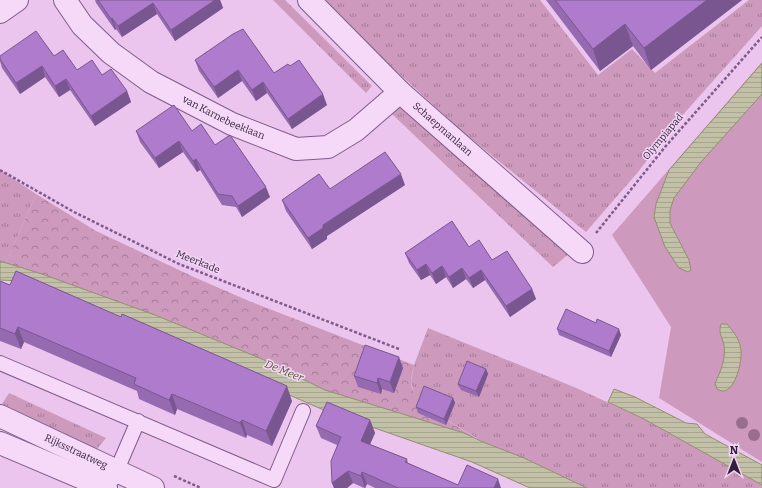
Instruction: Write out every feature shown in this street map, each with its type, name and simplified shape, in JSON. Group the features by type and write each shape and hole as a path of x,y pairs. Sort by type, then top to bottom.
{"street":[{"path":"0,12 17,0"},
{"name":"van Karnebeeklaan","path":"65,0 82,25 111,53 151,82 232,124 296,149 328,147 356,130 400,92"},
{"name":"Schaepmanlaan","path":"309,0 400,92 582,252"},
{"name":"Rijksstraatweg","path":"0,416 110,482"},
{"name":"Rijksstraatweg","path":"0,443 110,482 153,488"}],"lane":[{"path":"0,363 274,480 303,411"},
{"path":"110,482 138,421"}],"path":[{"name":"Olympiapad","path":"582,252 665,147 762,37"},
{"name":"Meerkade","path":"0,170 74,212 179,264 399,349"}],"green space":[{"path":"273,0 285,0 372,86 366,93"},
{"path":"321,0 540,0 598,75 632,49 655,73 749,0 762,0 762,26 680,118 638,172 586,232 463,132 360,38"},
{"path":"762,62 762,462 659,398 671,327 612,235"},
{"path":"401,105 570,253 553,267 392,114"},
{"path":"0,170 36,194 6,263 0,261"},
{"path":"36,194 96,231 196,278 249,301 414,365 411,381 413,390 418,398 426,406 475,438 464,433 325,390 262,359 155,315 42,274 6,263"},
{"path":"428,328 574,387 644,419 762,485 762,488 587,488 524,458 483,442 429,409 415,395 411,382 414,365"},
{"path":"9,393 106,438 97,449 2,404"}],"water":[{"path":"762,63 762,94 701,162 674,198 670,210 670,223 689,260 691,270 688,272 679,268 665,247 654,217 656,204 669,170"},
{"name":"De Meer","path":"0,261 42,274 155,315 262,359 325,390 464,433 524,458 587,488 530,488 472,462 326,411 175,345 22,281 0,280"},
{"path":"721,324 727,324 741,347 739,368 735,381 728,389 723,391 717,389 715,383 724,360 724,345 720,332"},
{"path":"614,389 635,397 686,423 697,424 705,434 762,465 762,485 644,419 608,402"}],"building":[{"path":"98,0 215,0 171,30 153,3 118,26 112,18 111,19"},
{"path":"555,0 707,0 644,48 625,24 593,49"},
{"path":"243,29 274,73 288,64 290,66 299,60 323,94 288,119 263,82 252,90 238,70 214,87 195,60 233,34"},
{"path":"36,31 54,56 63,50 77,70 92,60 102,75 111,69 127,91 91,116 66,79 55,86 42,66 16,83 0,59 0,56"},
{"path":"174,105 192,131 201,124 215,145 230,135 266,187 238,206 232,196 218,194 196,159 193,161 179,141 155,158 136,131"},
{"path":"385,152 401,174 323,225 323,228 308,238 282,200 319,174 330,189"},
{"path":"452,221 469,247 479,240 492,260 507,251 532,289 506,306 481,270 469,278 462,268 449,277 442,266 432,273 426,264 417,270 405,253"},
{"path":"16,271 121,317 122,314 287,386 266,431 242,420 240,423 172,394 169,400 134,384 136,378 18,327 15,334 0,328 0,281 10,285"},
{"path":"566,309 596,323 597,319 619,329 609,351 557,329"},
{"path":"365,345 399,357 390,382 378,378 377,383 354,376"},
{"path":"467,361 486,369 476,391 458,384"},
{"path":"424,386 453,398 444,419 416,407"},
{"path":"327,402 370,420 361,441 407,459 405,462 458,485 467,465 498,479 494,488 398,488 362,472 361,476 348,471 332,483 331,461 341,437 316,426"}]}
